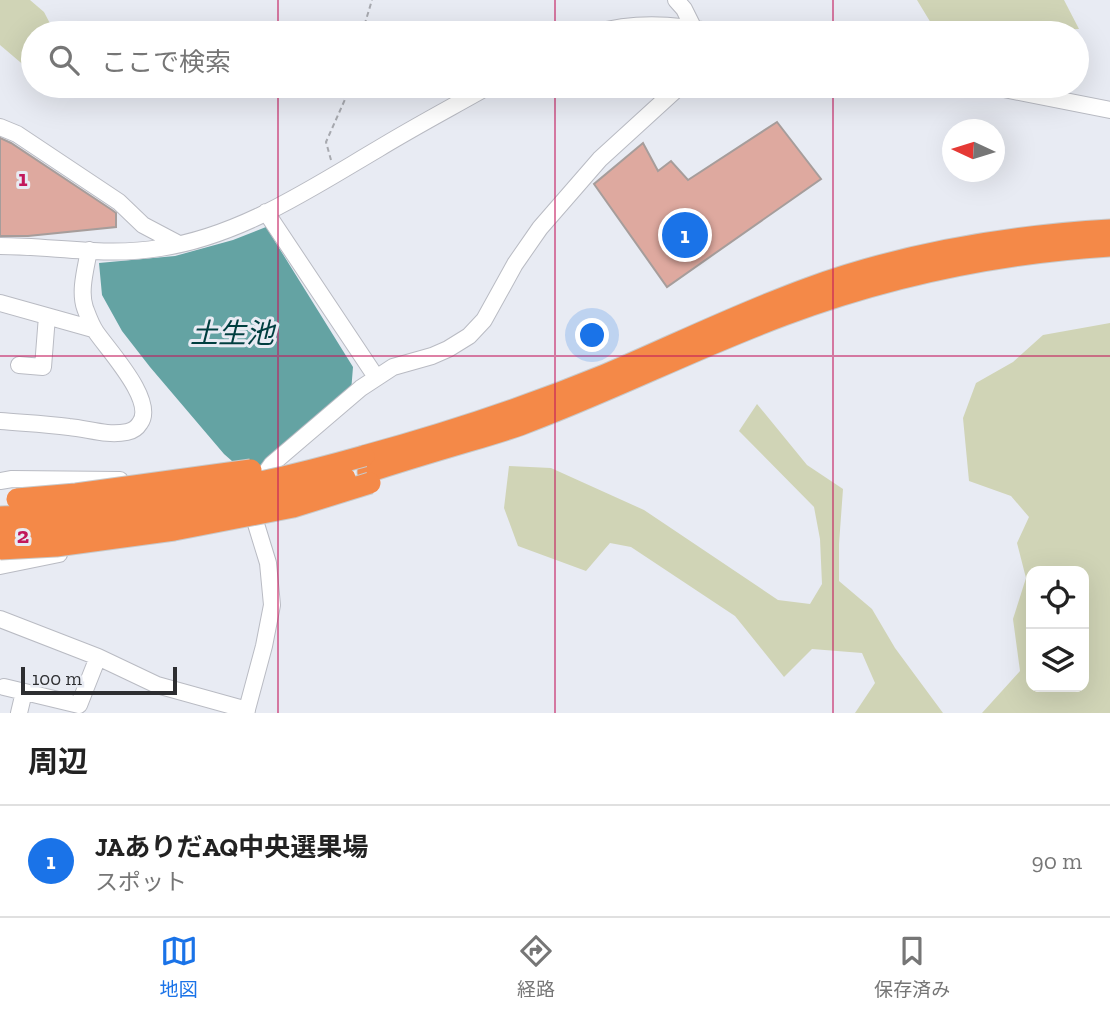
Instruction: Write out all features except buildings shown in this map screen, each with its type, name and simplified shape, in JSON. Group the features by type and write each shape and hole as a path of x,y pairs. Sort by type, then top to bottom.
{"highway":[{"path":"0,534 188,512 266,497 366,464 602,376 743,314 845,276 890,263 989,243 1034,236 1110,230"},
{"path":"0,517 65,513 171,499 366,464 518,426 774,319 874,286 995,259 1110,246"},
{"path":"9,499 76,494 294,463 366,464"},
{"path":"0,549 56,546 174,530 293,507 366,464"}],"street":[{"path":"676,0 690,21"},
{"path":"0,246 139,250 160,248 213,235 266,212 468,98"},
{"path":"0,619 98,657 157,685 246,711 264,646 271,605 268,562 256,524 254,500 257,485 272,464 376,377 393,367 449,349 469,336 484,320 515,264 540,228 600,159 667,98"},
{"path":"1050,98 1110,110"},
{"path":"0,127 17,134 119,202 143,225 179,244"},
{"path":"266,212 376,377"},
{"path":"0,421 72,427 97,432 131,432 139,425 145,410 143,403 132,382 93,329 84,305 82,296 89,250"},
{"path":"0,303 93,329"},
{"path":"19,365 43,367 47,316"},
{"path":"0,481 111,481 195,472 216,532"},
{"path":"0,566 53,555 256,524"},
{"path":"4,687 79,705 98,657"},
{"path":"19,713 24,692"}],"path":[{"path":"366,21 372,0"},
{"path":"335,174 326,142 346,98"}],"green space":[{"path":"0,0 30,0 44,12 49,21 21,21 21,63 0,45"},
{"path":"917,0 1064,0 1075,21 930,21"},
{"path":"1110,323 1110,713 982,713 1020,671 1013,619 1026,578 1017,543 1029,517 1011,496 969,481 963,418 976,383 1013,362 1043,335"},
{"path":"757,404 807,465 843,489 839,581 872,609 895,648 943,713 855,713 875,683 862,653 812,649 784,677 735,616 631,547 610,543 586,571 518,546 504,508 509,466 551,468 644,510 778,600 810,604 822,584 820,539 814,507 739,431"}],"water":[{"name":"土生池","path":"266,227 353,367 351,392 248,475 224,454 122,331 102,295 99,263 175,256 233,240"}],"place":[{"name":"JAありだAQ中央選果場","path":"685,235"}]}
